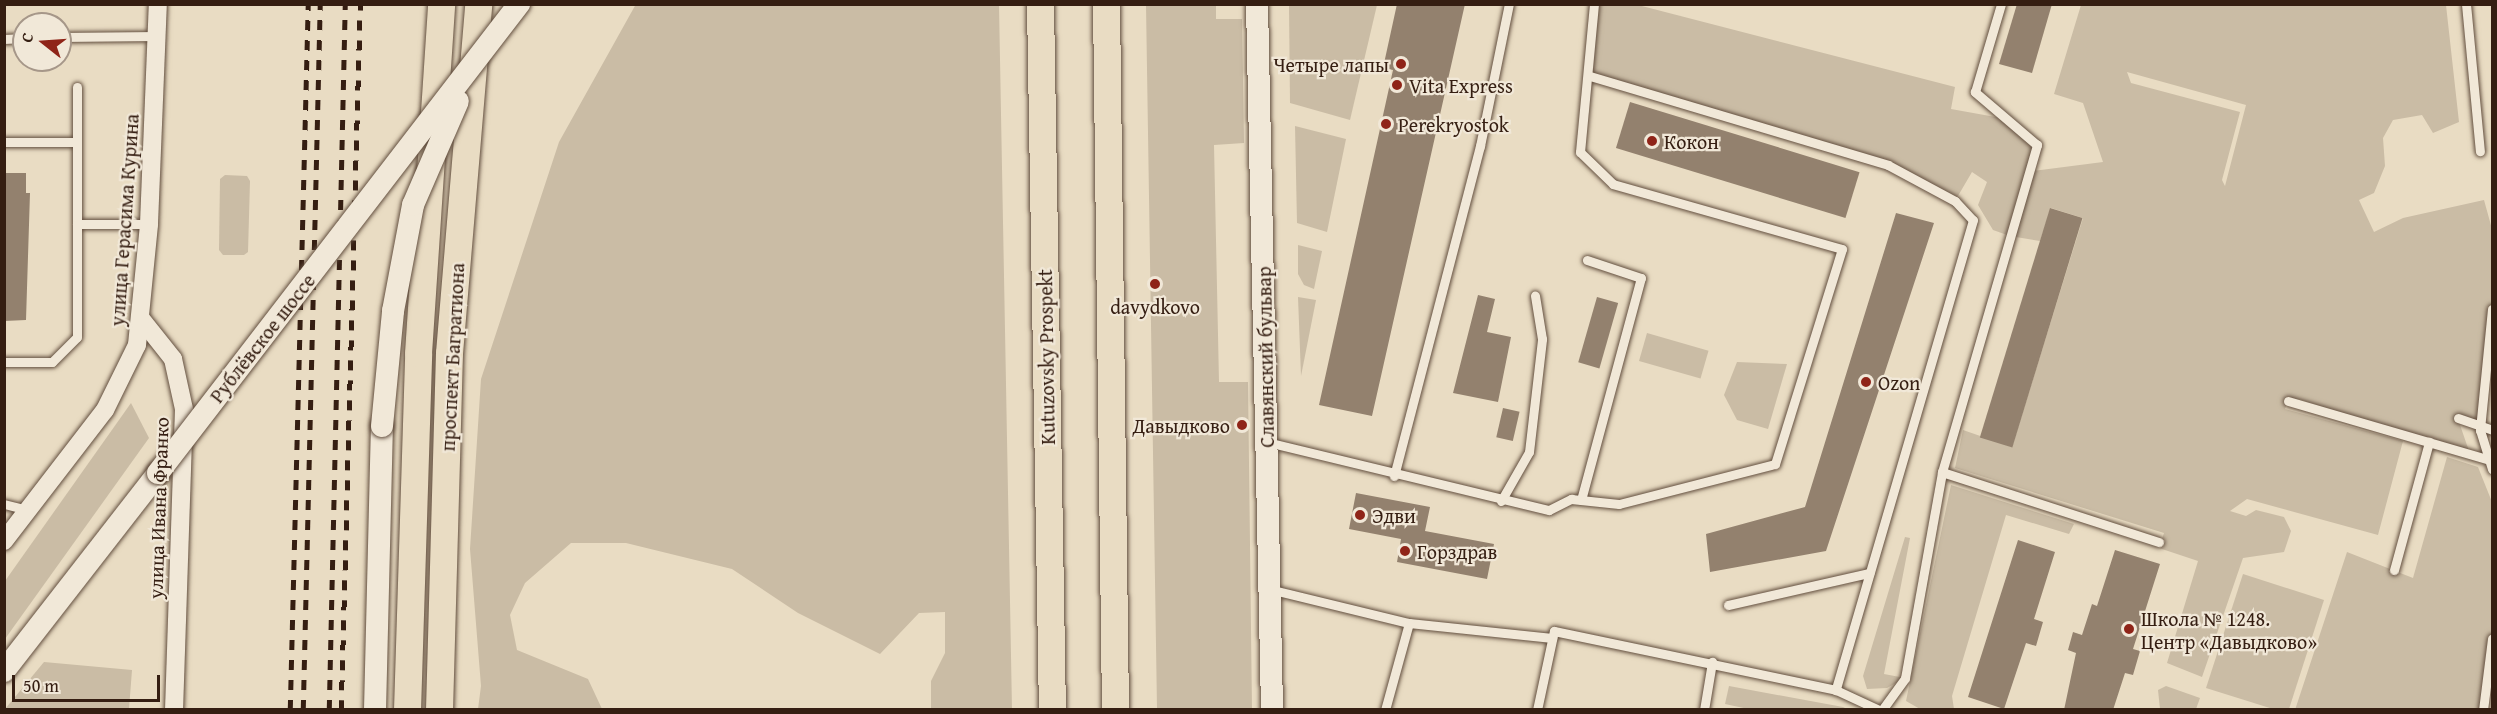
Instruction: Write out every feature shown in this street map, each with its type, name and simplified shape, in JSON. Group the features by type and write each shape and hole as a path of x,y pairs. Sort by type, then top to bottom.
{"main road":[{"name":"проспект Багратиона","path":"407,710 418,353 441,4"},
{"name":"проспект Багратиона","path":"439,710 449,353 478,4"},
{"name":"Kutuzovsky Prospekt","path":"1040,4 1052,710"},
{"path":"1106,4 1115,710"}],"street":[{"name":"улица Герасима Курина","path":"4,541 119,385 142,320 149,224 158,4"},
{"name":"Рублёвское шоссе","path":"4,671 519,4"},
{"name":"Славянский бульвар","path":"1257,4 1272,710"},
{"path":"375,710 382,426 393,311 413,205 441,134 487,46"},
{"name":"улица Ивана Франко","path":"142,320 173,359 184,409 174,710"}],"lane":[{"path":"1394,476 1480,146 1509,4"},
{"path":"1267,442 1394,476 1549,510 1571,499 1619,504 1774,464 1842,249 1613,184 1580,152 1590,76 1594,4"},
{"path":"1537,710 1554,631 1712,662 1836,690 1880,710 1905,678 1942,472 2037,145 1975,92 2001,4"},
{"path":"2466,4 2480,151"},
{"path":"72,37 157,36"},
{"path":"1590,76 1888,165 1955,201 1973,220 1836,690"},
{"path":"4,362 52,362 76,337 77,87"},
{"path":"4,142 77,142"},
{"path":"77,224 149,224"},
{"path":"1581,500 1641,278 1587,260"},
{"path":"1501,501 1529,452 1542,339 1535,296"},
{"path":"2491,464 2480,430 2493,309"},
{"path":"2288,400 2429,442 2491,464"},
{"path":"2458,418 2480,430 2493,430"},
{"path":"2394,570 2429,442"},
{"path":"1942,472 2159,542"},
{"path":"4,504 28,510"},
{"path":"1728,605 1869,573"},
{"path":"1269,590 1408,623 1552,638"},
{"path":"1384,710 1408,623"},
{"path":"2483,710 2493,639"},
{"path":"1704,710 1712,662"}],"shaded area":[{"path":"636,4 999,5 1012,709 931,709 931,681 945,653 945,612 919,613 880,654 798,613 732,569 626,543 571,543 525,583 510,615 517,650 588,679 602,709 478,709 481,686 470,549 481,379 559,142"},
{"path":"1146,5 1216,5 1216,19 1242,19 1244,143 1214,145 1219,382 1248,382 1252,709 1157,709"},
{"path":"1289,5 1377,5 1350,120 1290,103"},
{"path":"1594,5 1638,5 1955,87 1951,109 2012,120 2037,145 2033,171 2103,162 2083,103 2054,94 2081,5 2446,5 2459,122 2433,133 2422,115 2393,120 2383,138 2385,166 2374,193 2359,200 2374,232 2403,218 2484,200 2492,229 2492,309 2480,430 2458,419 2470,454 2299,399 2288,401 2285,409 2403,441 2378,535 2247,499 2230,511 2246,516 2256,510 2284,517 2291,531 2284,552 2243,558 2202,677 2167,663 2198,561 2159,548 2164,533 1955,468 1963,430 2012,447 2083,218 2051,208 2040,241 2010,236 1993,230 1978,205 1987,182 1972,172 1955,201 1888,165 1590,76","holes":["2127,72 2246,105 2225,186 2222,180 2240,112 2131,83"]},
{"path":"1295,126 1346,139 1327,232 1297,223"},
{"path":"225,175 247,176 250,181 248,252 244,255 223,255 219,250 220,179"},
{"path":"1298,245 1322,251 1314,289 1304,285 1298,274"},
{"path":"1298,297 1316,300 1301,376"},
{"path":"1647,333 1709,351 1701,379 1639,361"},
{"path":"1737,362 1787,364 1768,429 1737,420 1724,395"},
{"path":"131,403 149,438 5,639 5,581"},
{"path":"2447,457 2478,467 2492,502 2492,636 2482,709 2295,710 2347,552 2413,578"},
{"path":"1951,485 2074,524 2069,534 2006,515 1952,696 1954,709 1920,709 1906,701"},
{"path":"1905,537 1910,538 1884,674 1905,678 1887,688 1867,689 1863,676"},
{"path":"2243,574 2324,600 2289,709 2273,709 2206,688"},
{"path":"44,662 132,670 129,709 5,709"},
{"path":"1729,686 1847,709 1753,710 1725,704"},
{"path":"2166,686 2200,698 2196,709 2160,709 2158,690"}],"building":[{"path":"1397,4 1465,4 1372,416 1319,405 1393,70 1383,68"},
{"path":"2017,4 2052,4 2032,73 1999,64"},
{"path":"1630,102 1860,172 1845,218 1616,148"},
{"path":"4,173 26,173 26,193 30,193 26,320 4,321"},
{"path":"2050,208 2083,218 2012,447 1980,438"},
{"path":"1896,213 1934,223 1826,551 1710,572 1706,534 1805,507"},
{"path":"1478,295 1495,299 1487,332 1511,337 1498,402 1453,393"},
{"path":"1597,297 1618,303 1599,368 1578,362"},
{"path":"1503,408 1520,412 1513,441 1496,437"},
{"path":"1356,493 1430,507 1425,531 1494,544 1487,579 1397,562 1401,539 1349,529"},
{"path":"2018,540 2055,552 2034,619 2043,622 2036,646 2026,643 2004,709 1968,697"},
{"path":"2115,550 2160,564 2133,649 2140,651 2133,675 2125,673 2113,710 2064,710 2076,653 2068,650 2073,632 2082,635 2092,604 2097,606"}],"railway":[{"path":"290,710 308,4"},
{"path":"303,710 320,4"},
{"path":"329,710 345,4"},
{"path":"341,710 360,4"}],"place":[{"name":"Четыре лапы","path":"1401,64"},
{"name":"Vita Express","path":"1397,85"},
{"name":"Perekryostok","path":"1386,124"},
{"name":"Кокон","path":"1652,141"},
{"name":"davydkovo","path":"1155,284"},
{"name":"Ozon","path":"1866,382"},
{"name":"Давыдково","path":"1242,425"},
{"name":"Эдви","path":"1360,515"},
{"name":"Горздрав","path":"1405,551"},
{"name":"Школа № 1248. Центр «Давыдково»","path":"2129,629"}]}
